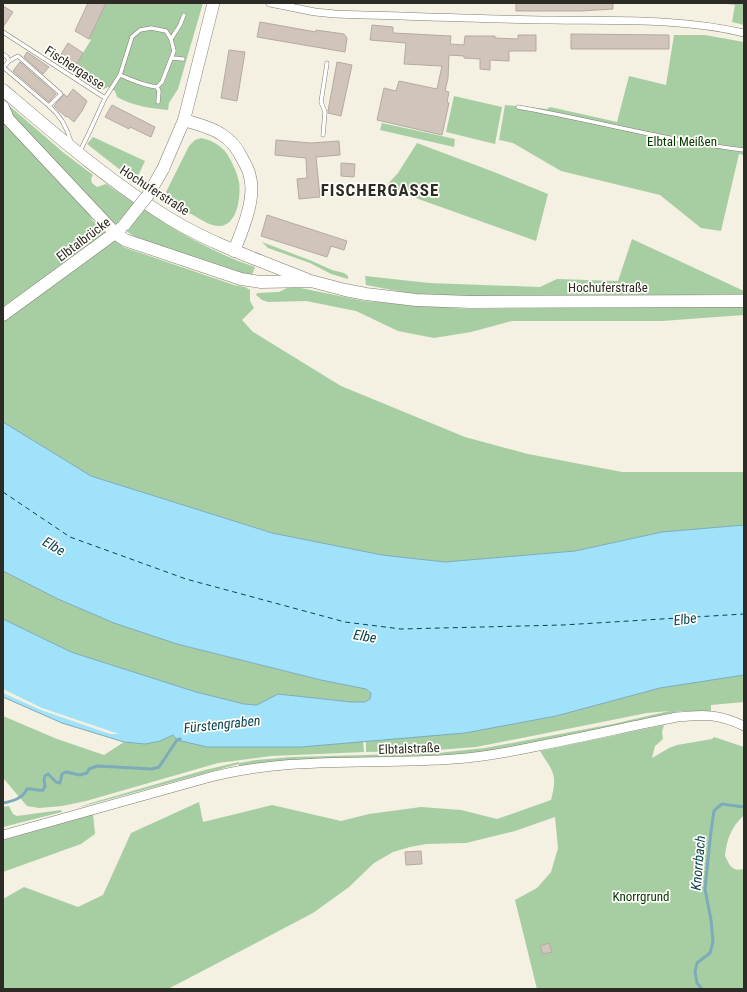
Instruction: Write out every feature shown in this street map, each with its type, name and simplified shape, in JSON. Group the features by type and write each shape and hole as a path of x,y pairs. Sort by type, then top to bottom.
{"main road":[{"name":"Elbtalbrücke","path":"3,315 115,233 125,224 148,195 163,169 184,120 213,5"},
{"name":"Hochuferstraße","path":"3,90 124,189 173,220 234,251 311,281 366,294 416,300 471,302 744,300"},
{"path":"3,107 8,119 115,233 125,240 241,279 261,282 311,281"},
{"path":"184,120 208,127 232,142 242,157 250,176 251,193 249,206 234,251"}],"street":[{"path":"270,3 315,12 335,14 504,20 643,21 698,24 720,27 744,33"},
{"name":"Elbtalstraße","path":"3,835 75,811 213,776 256,767 317,763 411,762 484,756 690,715 716,715 735,721 744,726"}],"lane":[{"path":"171,39 180,25 184,15"},
{"path":"104,98 120,74 132,37 140,30 151,28 166,32 171,39 174,51 162,82 156,87"},
{"name":"Fischergasse","path":"3,32 104,98 89,133 76,151"},
{"path":"3,54 7,56 9,61"},
{"path":"49,106 61,94 18,56 9,61 3,67 58,114 68,130 76,151"},
{"path":"172,58 182,59"},
{"path":"323,135 325,112 321,102 328,63"},
{"path":"120,74 139,83 156,87 159,92 158,102"},
{"path":"518,107 708,146 744,150"}],"green space":[{"path":"106,3 203,3 178,89 169,103 168,110 129,103 117,97 115,91 108,87 99,90 71,72 91,40 89,39"},
{"path":"720,3 744,3 744,25 732,22 735,5"},
{"name":"Elbtal Meißen","path":"674,35 705,35 744,42 744,155 739,154 721,231 701,228 660,195 561,171 513,143 499,140 505,105 547,109 550,107 617,122 629,76 666,85"},
{"path":"454,96 502,107 495,144 446,132"},
{"path":"6,103 64,153 93,175 91,179 92,183 97,187 106,184 178,231 215,251 255,267 251,277 138,239 109,219 8,111"},
{"path":"3,122 88,212 93,221 115,233 123,247 234,285 245,287 250,290 250,301 254,308 242,320 253,332 341,386 465,437 528,454 622,472 744,472 744,525 662,532 575,551 445,562 382,555 272,533 91,476 3,422"},
{"path":"382,123 455,139 454,147 380,130"},
{"path":"93,137 145,161 138,176 134,178 128,176 87,144"},
{"path":"201,138 216,143 225,151 234,167 239,182 239,201 235,215 227,224 221,226 210,224 181,209 170,200 166,192 189,146 195,140"},
{"path":"417,143 548,194 536,241 385,187 398,173"},
{"path":"632,239 744,291 744,294 579,297 423,296 366,285 365,276 429,283 540,287 557,279 618,281"},
{"path":"262,242 332,270 344,273 348,276 348,279 331,274 310,263 268,248"},
{"path":"291,286 364,301 468,309 744,306 744,315 662,321 512,321 471,332 434,338 398,331 356,311 306,301 268,302 262,300 256,295 257,293 279,292"},
{"path":"3,571 58,599 114,623 177,644 321,680 366,689 371,693 370,699 365,702 351,702 278,694 257,705 244,704 196,692 71,652 3,619"},
{"path":"744,675 744,702 711,705 711,711 681,711 563,738 467,755 271,762 239,766 239,764 77,808 205,770 239,762 292,757 438,753 485,748 613,724 669,711 647,713 476,747 424,751 366,752 366,740 465,733 556,716 660,688"},
{"path":"3,716 57,739 104,755 124,742 145,744 160,741 173,735 207,747 301,747 363,741 364,752 271,756 218,763 86,801 62,806 39,808 27,806 3,778"},
{"name":"Knorrgrund","path":"664,725 662,732 663,739 655,746 652,758 677,745 712,739 714,737 744,747 744,815 730,834 725,856 734,869 744,869 744,989 537,989 515,900 537,888 551,872 558,848 555,817 515,831 466,843 426,844 393,852 374,863 349,887 313,913 168,989 3,989 3,899 24,887 78,907 103,895 131,833 199,802 203,822 272,805 341,821 369,814 421,807 461,810 497,819 551,800 554,784 553,774 540,751"},
{"path":"9,806 13,814 17,816 61,810 62,812 3,827 3,807"},
{"path":"93,814 95,834 81,844 3,872 3,840"}],"water":[{"name":"Elbe","path":"3,422 91,476 272,533 382,555 445,562 575,551 662,532 744,525 744,675 660,688 556,716 465,733 301,747 207,747 177,740 173,735 160,741 145,744 124,742 62,723 3,697 3,619 71,652 196,692 244,704 257,705 278,694 351,702 365,702 370,699 371,693 366,689 321,680 177,644 114,623 58,599 3,571"}],"pier":[{"path":"3,689 42,708 119,734 110,734 41,710 3,693"}],"building":[{"path":"88,3 106,3 89,39 75,31"},
{"path":"516,3 613,3 613,9 581,11 516,11"},
{"path":"3,6 13,12 3,27"},
{"path":"260,22 316,32 316,30 344,34 347,38 345,52 257,37"},
{"path":"372,25 393,27 393,33 451,36 450,44 464,45 465,36 495,36 495,38 518,39 518,35 536,35 536,51 509,51 509,61 490,60 490,70 480,69 480,59 449,55 448,78 445,91 449,92 447,102 449,103 442,135 377,120 384,88 396,91 399,81 437,89 442,66 404,64 406,43 370,40"},
{"path":"571,34 669,35 669,49 571,49"},
{"path":"68,43 83,53 76,65 60,56"},
{"path":"229,50 245,52 237,101 221,98"},
{"path":"27,52 49,67 43,74 24,57"},
{"path":"20,62 56,94 49,102 13,71"},
{"path":"337,62 352,65 341,116 328,113"},
{"path":"73,89 87,101 74,122 54,106 64,94 67,97"},
{"path":"112,105 155,127 151,137 130,127 129,129 105,117"},
{"path":"276,140 311,143 339,141 340,155 316,157 320,197 299,199 297,179 307,178 306,158 275,155"},
{"path":"341,163 355,164 354,177 341,176"},
{"path":"267,215 347,241 344,250 331,246 327,257 261,236"},
{"path":"421,851 422,864 406,865 405,852"},
{"path":"549,943 552,952 543,954 540,946"}],"waterway":[{"name":"Fürstengraben","path":"3,803 20,797 27,789 43,790 45,786 45,776 48,774 56,782 60,783 62,774 66,772 80,775 87,773 89,769 97,766 152,769 159,767 177,740 180,739"},
{"name":"Knorrbach","path":"702,989 697,983 695,972 697,963 710,953 713,942 711,920 705,889 714,811 722,804 744,807"}],"ferry route":[{"path":"3,492 70,537 186,579 345,622 401,629 563,625 744,614"}],"district":[{"name":"FISCHERGASSE","path":"380,190"}]}
